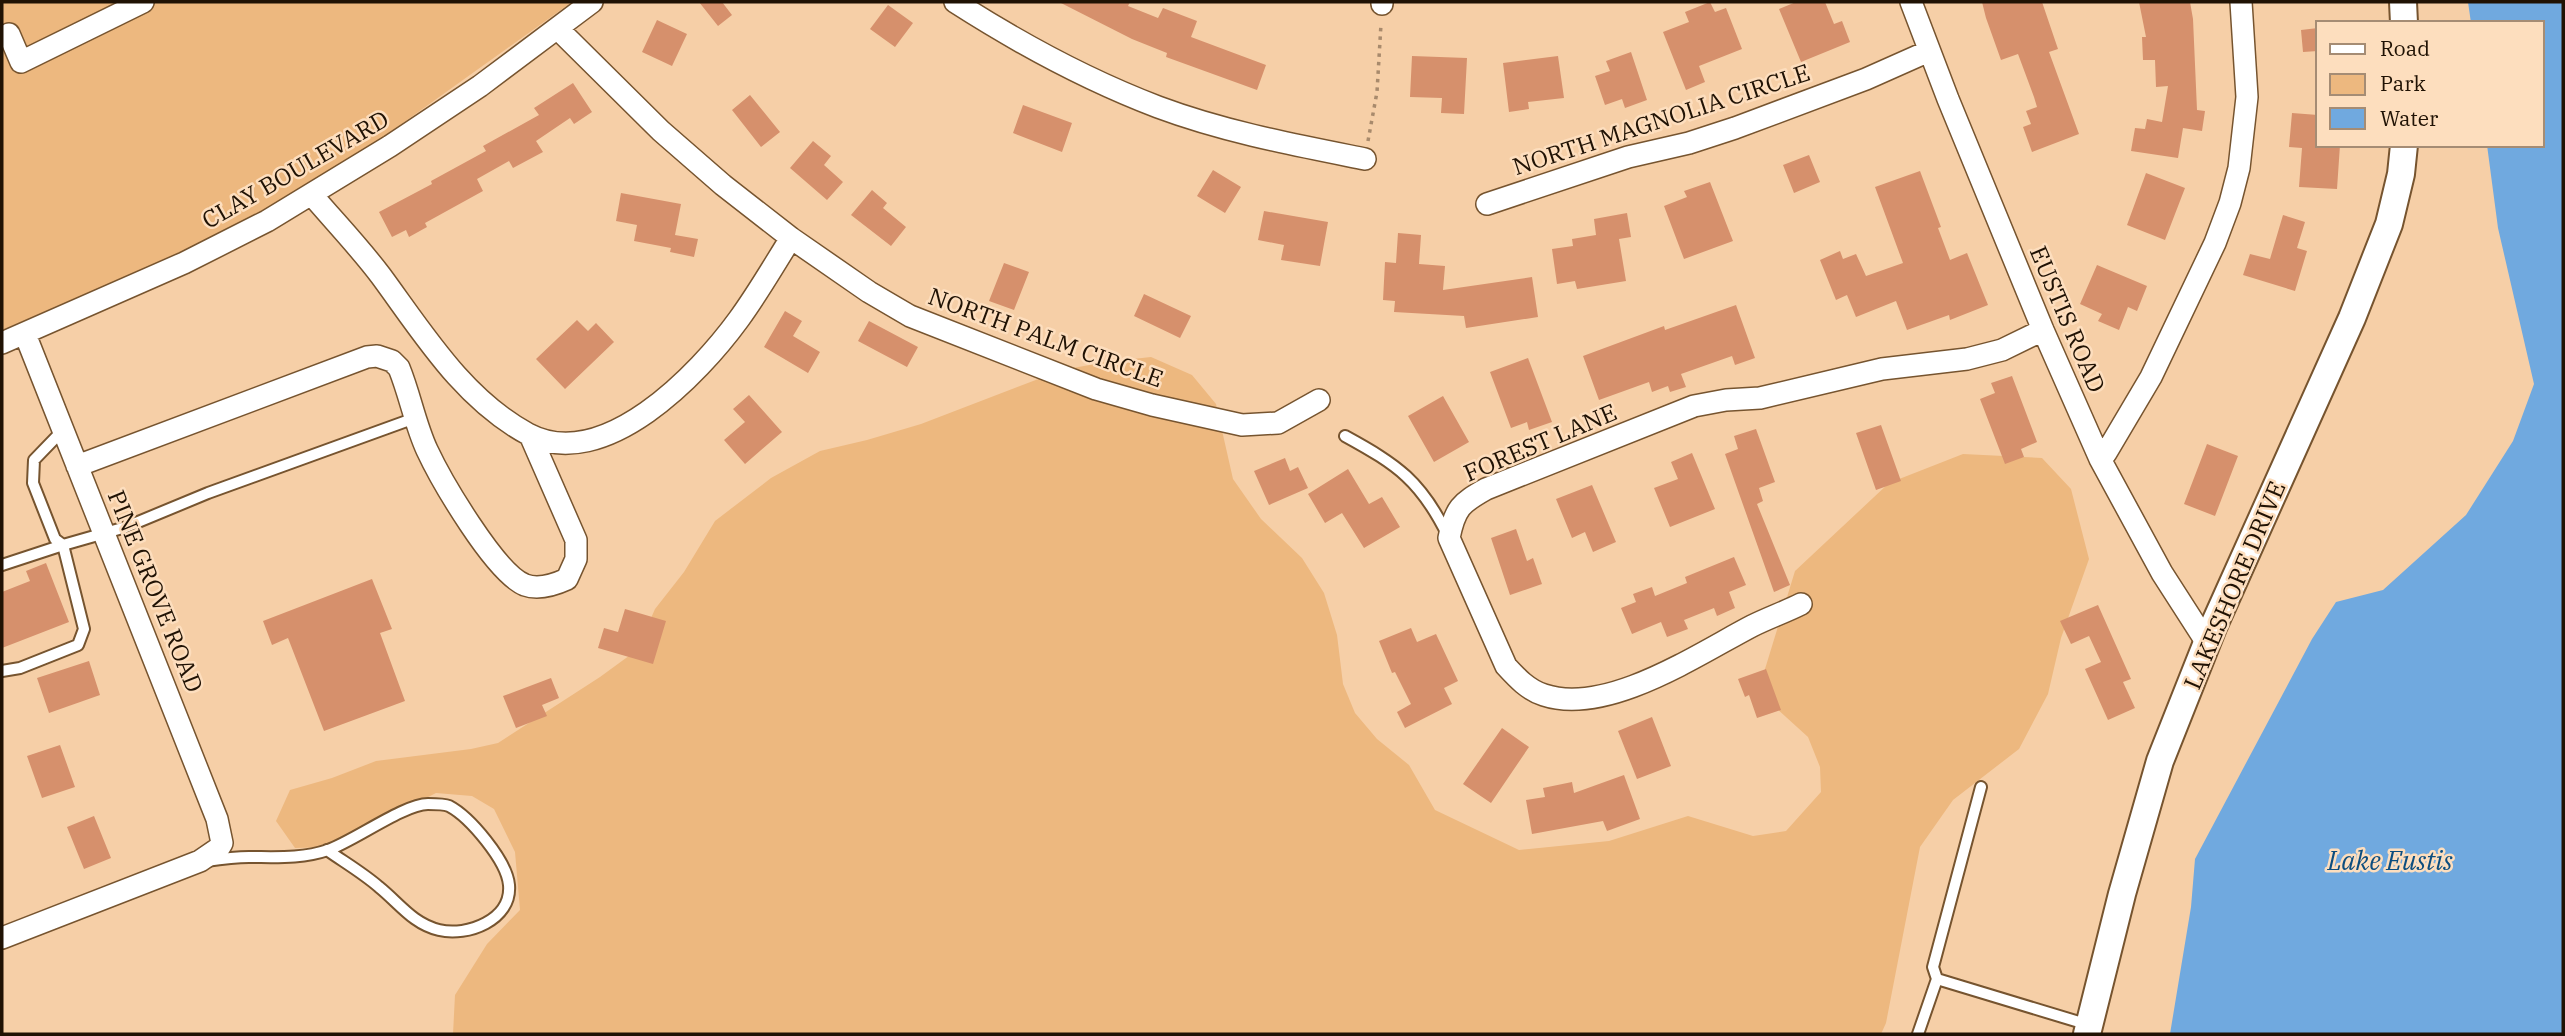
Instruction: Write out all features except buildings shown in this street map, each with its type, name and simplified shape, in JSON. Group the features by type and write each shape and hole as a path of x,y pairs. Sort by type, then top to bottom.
{"street":[{"path":"9,34 22,62 143,2"},
{"name":"CLAY BOULEVARD","path":"2,343 184,263 312,195 424,124 592,2"},
{"path":"955,2 1054,60 1116,90 1160,107 1232,130 1364,159"},
{"path":"2100,459 2151,377 2215,243 2230,203 2239,168 2247,97 2241,2"},
{"path":"2403,2 2404,21"},
{"name":"EUSTIS ROAD","path":"1914,6 1929,51 2043,330 2100,459 2162,573 2207,643"},
{"name":"NORTH PALM CIRCLE","path":"558,29 661,131 723,185 791,238 869,292 910,316 1096,389 1152,405 1242,425 1278,423 1319,400"},
{"name":"NORTH MAGNOLIA CIRCLE","path":"1488,204 1628,157 1689,143 1735,128 1866,79 1929,51"},
{"name":"LAKESHORE DRIVE","path":"2088,1030 2122,894 2160,761 2207,643 2352,318 2389,224 2401,174 2404,147"},
{"path":"312,195 378,273 432,347 471,392 530,435 558,442 588,442 622,430 649,410 708,358 739,319 791,238"},
{"name":"FOREST LANE","path":"1449,538 1457,509 1466,500 1486,489 1694,406 1726,400 1760,398 1882,369 1967,359 2002,349 2043,330"},
{"name":"PINE GROVE ROAD","path":"25,334 217,819 222,843 200,861"},
{"path":"77,466 377,356 392,361 399,368 428,451 482,542 518,581 527,586 539,587 567,579 576,559 576,540 530,435"},
{"path":"1449,538 1506,666 1522,683 1543,695 1586,698 1616,691 1662,674 1801,604"},
{"path":"2,938 200,861"}],"lane":[{"path":"2,565 126,527 208,493 415,418"},
{"path":"2,671 20,668 78,645 84,629 63,545 55,539 33,483 34,460 63,430"},
{"path":"1345,436 1380,455 1407,477 1434,507 1449,538"},
{"path":"1917,1034 1937,979 1933,967 1981,787"},
{"path":"200,861 245,857 292,858 327,850 426,803 449,806 482,834 503,866 509,886 505,905 493,920 474,929 439,930 409,916 379,887 327,850"},
{"path":"1937,979 2088,1030"}],"path":[{"path":"1364,159 1377,92 1382,3"}],"green space":[{"path":"2,2 572,2 361,153 207,243 2,330"},
{"path":"1151,357 1192,375 1216,404 1233,479 1261,519 1302,558 1324,593 1337,635 1343,684 1355,713 1377,739 1409,765 1435,810 1519,850 1609,841 1688,816 1753,836 1786,831 1821,792 1820,767 1808,737 1774,706 1765,669 1795,571 1889,483 1963,454 2042,458 2071,489 2089,559 2061,638 2048,694 2019,749 1953,800 1920,847 1886,1023 1881,1034 453,1034 455,995 487,944 520,910 515,852 494,809 472,796 436,793 329,847 295,848 276,821 290,790 376,761 498,743 600,677 637,650 655,609 684,572 715,521 771,478 820,451 921,424 1062,370"}],"water":[{"name":"Lake Eustis","path":"2468,2 2563,2 2563,1034 2170,1034 2191,907 2195,859 2312,639 2336,602 2383,590 2466,515 2513,441 2534,384 2498,228 2487,147 2544,147 2544,21 2471,21"}]}
